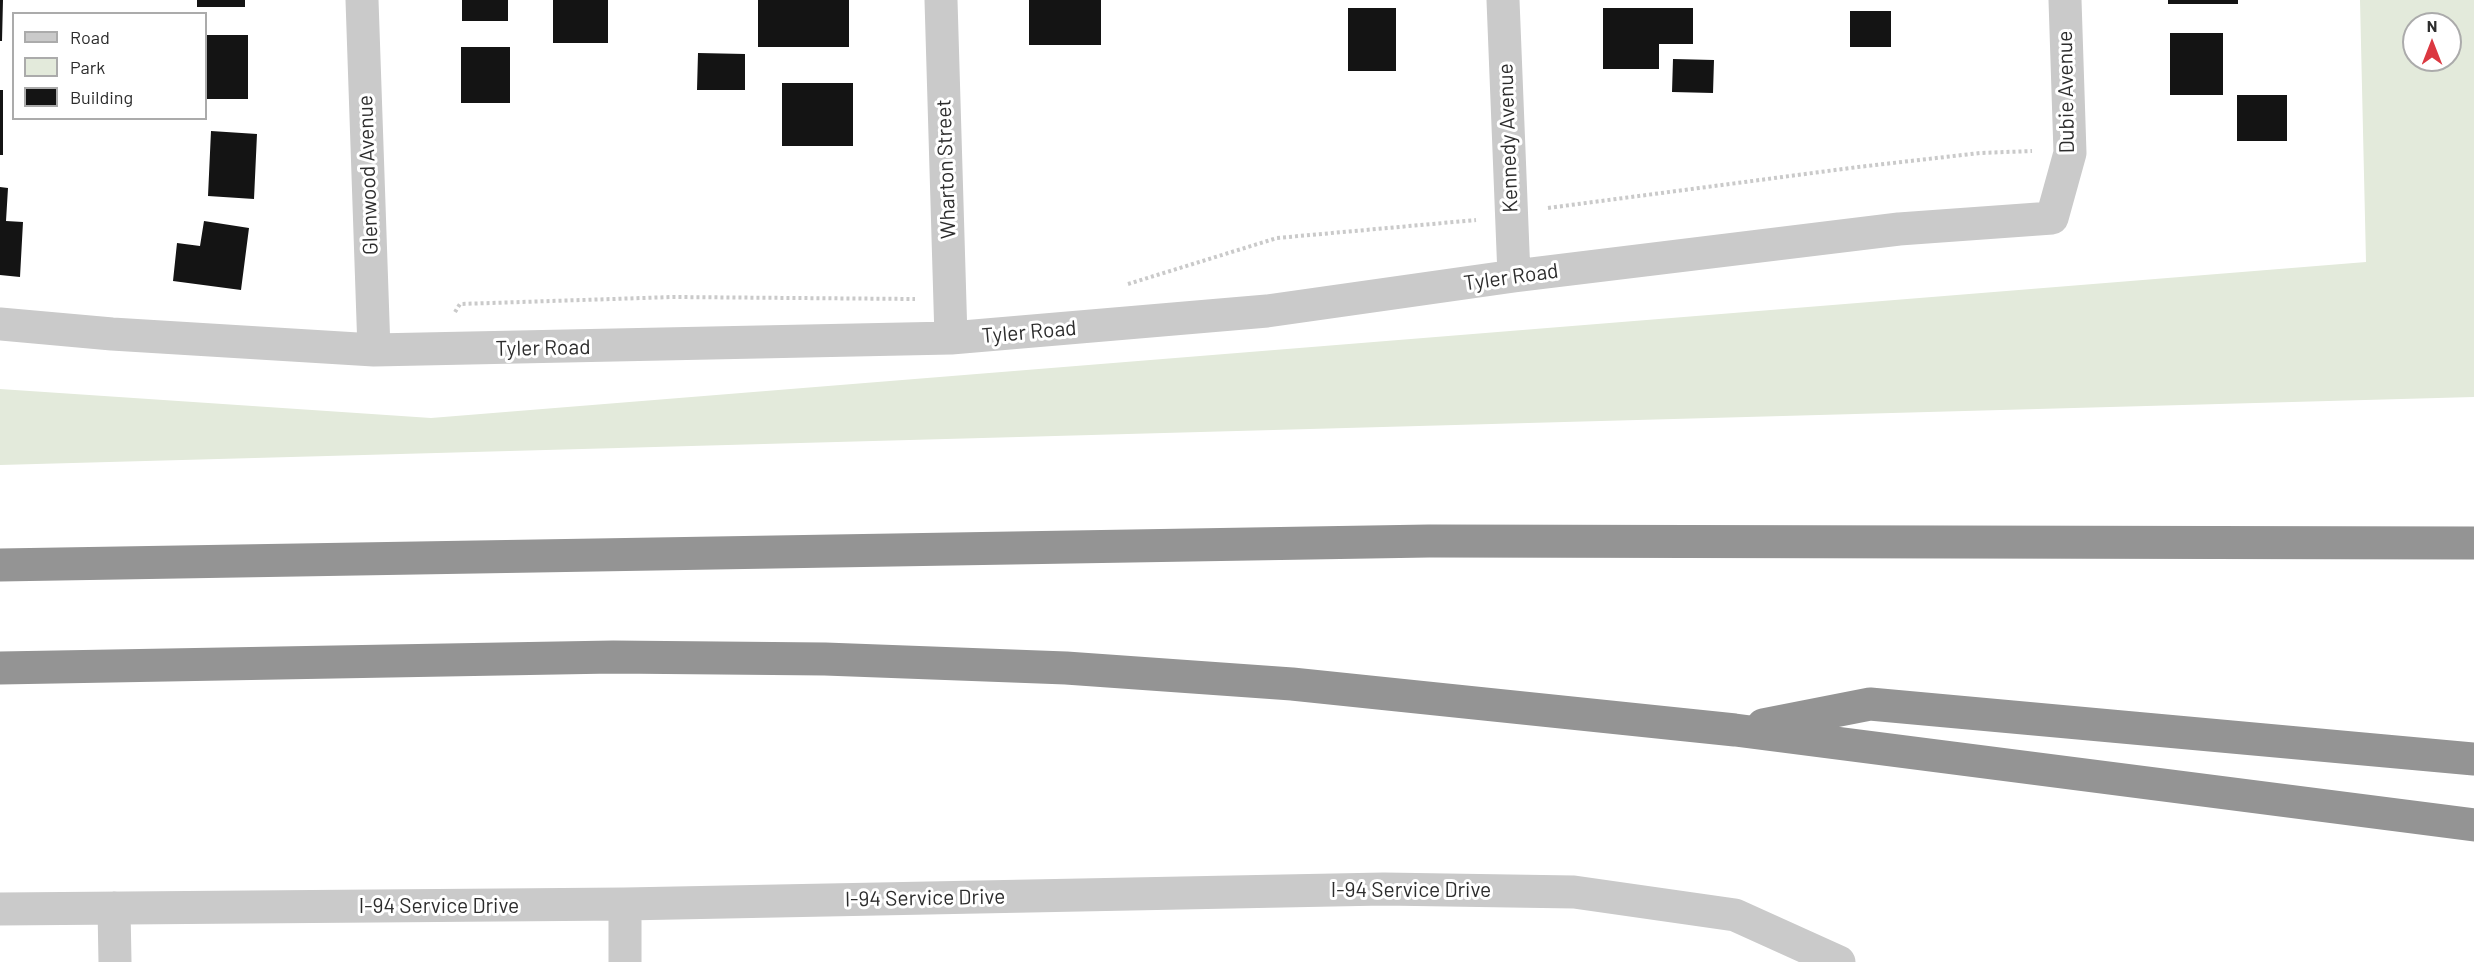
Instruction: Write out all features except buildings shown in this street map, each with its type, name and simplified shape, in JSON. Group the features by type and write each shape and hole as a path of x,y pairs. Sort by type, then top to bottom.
{"highway":[{"path":"0,565 1429,541 2474,543"},
{"path":"0,668 613,657 825,659 1066,668 1293,684 1735,730 2474,825"},
{"path":"1735,730 1870,704 2474,759"}],"street":[{"name":"Glenwood Avenue","path":"362,0 374,350"},
{"name":"Wharton Street","path":"941,0 951,338"},
{"name":"Kennedy Avenue","path":"1503,0 1514,276"},
{"name":"Dubie Avenue","path":"2052,218 2070,153 2065,0"},
{"name":"Tyler Road","path":"0,324 112,334 374,350 951,338 1267,311 1514,276 1899,229 2052,218"},
{"name":"I-94 Service Drive","path":"0,909 625,904 1384,889 1574,892 1736,915 1839,962"},
{"path":"625,904 625,962"},
{"path":"114,908 115,962"}],"path":[{"path":"1124,285 1277,238 1511,216 1569,205 1858,167 1980,153 2033,151"},
{"path":"451,319 460,304 673,297 951,299"}],"green space":[{"path":"2360,0 2474,0 2474,397 0,465 0,389 431,418 2366,262"}]}
